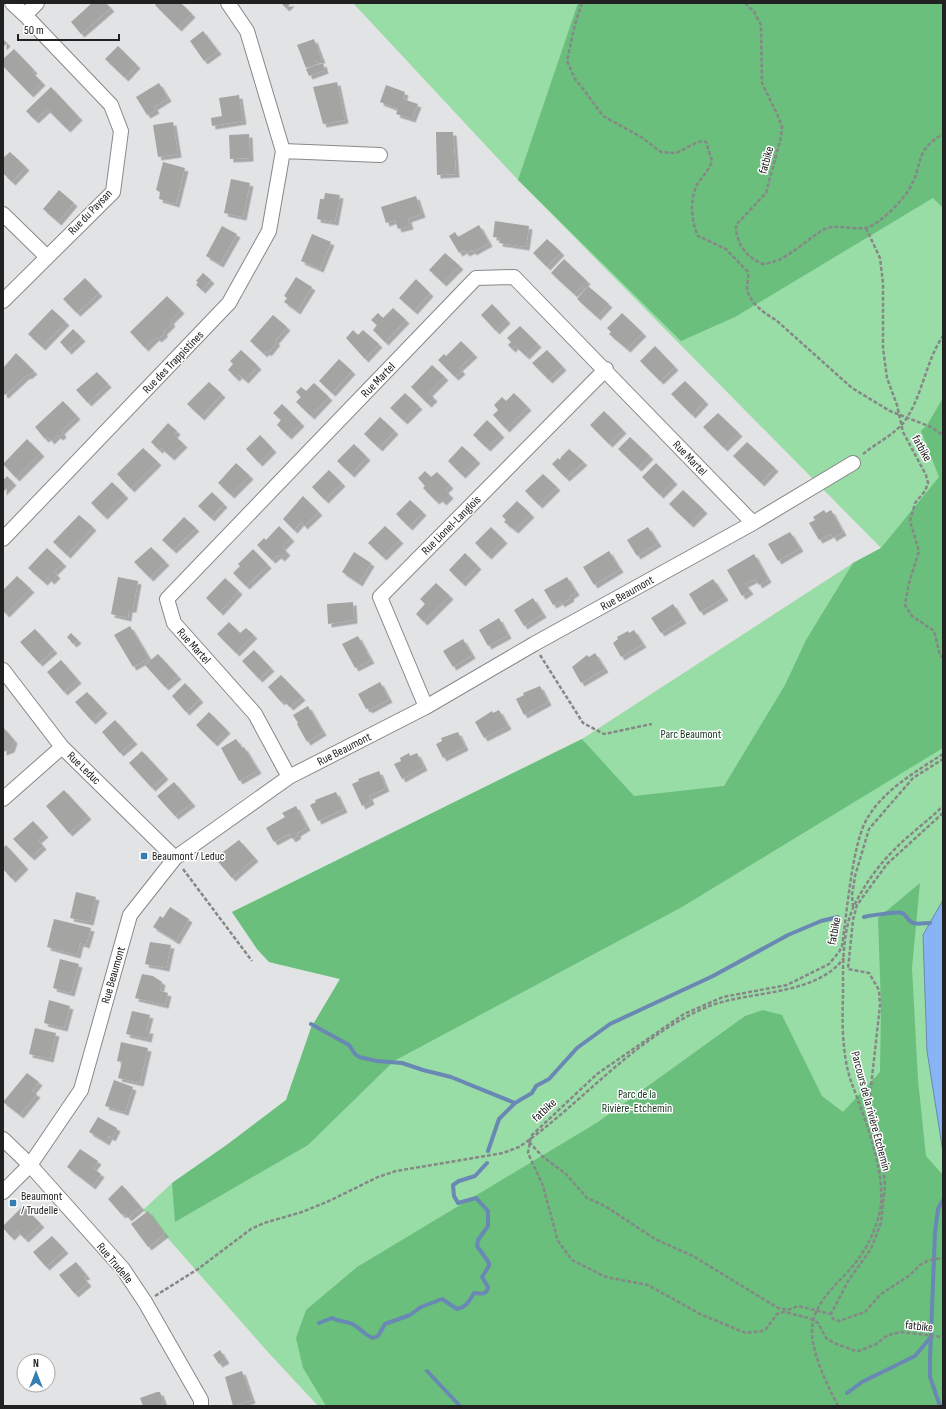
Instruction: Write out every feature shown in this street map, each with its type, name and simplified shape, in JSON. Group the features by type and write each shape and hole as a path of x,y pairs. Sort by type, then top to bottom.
{"street":[{"name":"Rue du Paysan","path":"3,301 46,256 113,192 121,131 111,105 12,3"},
{"path":"25,15 37,3"},
{"name":"Rue des Trappistines","path":"3,539 229,303 269,232 283,151 247,31 228,3"},
{"path":"283,151 380,155"},
{"path":"3,214 46,256"},
{"name":"Rue Martel","path":"289,777 255,714 174,623 167,599 476,278 514,277 606,369 753,523"},
{"name":"Rue Lionel-Langlois","path":"426,707 380,597 606,369"},
{"name":"Rue Beaumont","path":"3,1192 30,1165 81,1090 130,915 175,858 289,777 426,707 534,644 753,523 853,463"},
{"name":"Rue Leduc","path":"3,670 62,747 175,858"},
{"path":"3,799 62,747"},
{"name":"Rue Trudelle","path":"3,1139 30,1165 123,1269 145,1302 201,1400 201,1406"}],"path":[{"path":"582,3 574,24 567,61 575,79 602,116 641,137 655,150 661,152 676,153 702,140 706,142 712,161 698,183 693,198 692,217 698,236 726,249 748,272 747,286 750,296 767,315 776,320 852,388 899,415 931,427 943,434"},
{"name":"fatbike","path":"746,3 754,12 761,25 762,83 782,127 781,137 766,193 736,225 737,238 748,256 763,264 778,260 827,228 866,228 880,258 882,283 882,348 887,378 906,438 926,475 928,483 925,491 915,503 910,521 919,551 909,583 905,605 912,616 934,630 940,655 943,658"},
{"path":"866,228 890,211 908,191 917,174 924,148 929,142 943,134"},
{"path":"853,463 901,425 907,417 914,405 934,353 943,336"},
{"path":"534,644 583,723 590,728 604,734 652,724"},
{"name":"fatbike","path":"529,1140 541,1124 597,1074 684,1014 723,997 787,985 829,964 842,946 857,847 867,818 892,790 943,754"},
{"path":"853,909 852,896 855,876 869,829 912,778 943,760"},
{"name":"Parcours de la rivière Etchemin","path":"838,1406 825,1379 817,1354 812,1336 813,1320 817,1310 832,1287 852,1267 867,1246 876,1228 881,1190 871,1142 852,1084 845,1050 842,1010 844,958 853,909 874,873 885,859 943,806"},
{"path":"831,1314 843,1289 864,1260 876,1238 881,1223 884,1186 884,1174 868,1114 880,1005 879,990 868,973 848,969 854,915 857,905 887,864 943,813"},
{"path":"175,858 252,961"},
{"path":"145,1302 198,1270 251,1229 264,1223 302,1212 329,1201 378,1177 396,1171 503,1153 529,1140 610,1070 678,1022 718,1003 777,992 818,979 830,973 844,958"},
{"path":"529,1140 542,1156 566,1174 586,1198 605,1206 655,1239 693,1256 778,1308 788,1310 798,1306 817,1310 831,1314 833,1319 836,1321 865,1312 881,1294 910,1275 920,1265 929,1260 943,1258"},
{"path":"529,1140 528,1153 543,1186 558,1241 572,1260 606,1277 648,1285 702,1315 740,1331 752,1333 762,1332 777,1314 784,1312 804,1316 813,1320"},
{"name":"fatbike","path":"813,1320 820,1325 826,1338 834,1343 853,1350 859,1350 876,1344 888,1335 901,1332 943,1337"}],"green space":[{"name":"Parc de la Rivière-Etchemin","path":"353,3 943,3 943,1406 318,1406 266,1350 143,1210 172,1183 228,1144 286,1100 311,1028 340,979 269,962 257,949 232,912 582,739 853,563 881,548 518,180"},
{"path":"578,3 943,3 943,208 933,198 735,317 681,341 518,180"},
{"path":"943,398 943,748 682,907 394,1061 308,1145 175,1222 172,1183 228,1144 286,1100 311,1028 340,979 269,962 257,949 232,912 582,739 634,796 724,786 785,685 806,640 853,563 881,548 939,477 921,431 927,425"},
{"path":"920,883 912,968 918,1080 926,1156 943,1175 943,1406 326,1406 303,1368 296,1338 306,1310 357,1267 598,1122 745,1016 763,1010 782,1015 822,1096 843,1112 880,1072 881,1006 878,918"}],"water":[{"path":"943,900 943,1152 927,1051 923,935"}],"building":[{"path":"92,3 106,3 111,8 81,34 71,22"},
{"path":"157,3 181,3 192,14 178,28 155,5"},
{"path":"281,3 291,3 286,8"},
{"path":"203,31 218,51 204,61 190,41"},
{"path":"3,39 7,43 3,47"},
{"path":"314,39 322,60 315,60 317,64 306,68 297,45"},
{"path":"118,46 137,65 125,78 105,59"},
{"path":"14,49 34,70 32,72 42,82 30,94 3,66 3,59"},
{"path":"323,63 325,70 309,76 306,69"},
{"path":"337,82 345,120 323,124 313,87"},
{"path":"159,83 168,98 154,107 156,110 147,115 136,97"},
{"path":"386,85 405,92 403,99 418,104 412,119 396,114 398,109 380,102"},
{"path":"51,87 79,117 67,129 47,109 35,120 26,111"},
{"path":"239,95 243,121 212,126 211,118 222,116 219,98"},
{"path":"173,122 178,154 158,157 153,125"},
{"path":"436,132 453,132 456,174 437,175"},
{"path":"249,134 250,158 230,159 229,135"},
{"path":"10,152 26,167 12,182 3,173 3,158"},
{"path":"163,162 185,168 176,204 159,199 160,192 156,190"},
{"path":"231,179 250,183 243,217 224,213"},
{"path":"59,190 74,203 58,222 43,209"},
{"path":"325,193 340,195 335,222 317,219 320,199 324,199"},
{"path":"416,196 422,214 408,219 410,226 398,229 395,220 386,223 381,207"},
{"path":"495,221 529,226 526,247 499,243 500,238 493,237"},
{"path":"479,225 489,243 473,252 472,250 466,253 464,250 459,253 449,236 455,232 458,237"},
{"path":"222,226 237,234 220,264 206,256"},
{"path":"312,234 331,242 320,269 301,261"},
{"path":"547,239 561,252 547,267 533,253"},
{"path":"445,253 460,266 443,283 429,270"},
{"path":"564,259 587,281 574,294 551,273"},
{"path":"203,273 211,280 202,290 196,285 198,282 196,281"},
{"path":"296,277 312,287 297,311 284,302 287,298 284,296"},
{"path":"85,278 99,293 77,313 63,299"},
{"path":"416,279 430,293 414,311 399,298"},
{"path":"588,286 609,304 597,317 577,299"},
{"path":"167,296 181,310 170,321 172,323 163,332 165,333 158,339 156,337 145,348 130,332"},
{"path":"492,304 507,320 496,331 481,315"},
{"path":"393,308 406,320 385,342 373,330 377,325 371,320 378,313 383,318"},
{"path":"52,309 66,322 42,347 28,334"},
{"path":"622,313 643,333 627,349 609,334 611,332 607,328"},
{"path":"273,315 287,327 275,341 277,342 268,353 266,351 264,354 250,341"},
{"path":"520,326 538,344 526,356 515,346 512,349 508,345 511,342 507,338"},
{"path":"73,329 82,338 68,351 60,342"},
{"path":"353,330 358,335 363,330 379,344 365,359 346,338"},
{"path":"461,341 474,354 459,368 462,371 455,377 438,360 444,354 446,356"},
{"path":"655,346 675,367 660,381 640,361"},
{"path":"241,350 258,366 245,380 239,375 236,378 228,370 233,364 230,361"},
{"path":"547,350 563,367 549,380 532,363"},
{"path":"16,353 34,371 28,376 27,375 5,395 3,393 3,368"},
{"path":"339,359 352,371 332,393 319,381"},
{"path":"432,365 445,377 429,393 434,398 428,404 411,387"},
{"path":"97,372 108,384 88,403 76,390"},
{"path":"685,381 705,401 692,415 671,394"},
{"path":"209,382 222,394 201,417 187,404"},
{"path":"314,383 329,397 311,416 296,402 301,397 296,392 301,387 306,391"},
{"path":"405,393 419,406 404,421 390,408"},
{"path":"514,393 528,407 506,429 493,415 498,410 494,405 502,397 506,401"},
{"path":"63,401 77,416 61,431 63,434 60,437 57,435 51,441 48,437 45,439 35,427"},
{"path":"282,404 301,423 288,436 277,425 281,420 273,413"},
{"path":"604,411 623,430 609,444 590,425"},
{"path":"718,413 739,433 724,448 703,427"},
{"path":"380,417 395,431 379,448 364,434"},
{"path":"487,420 501,434 487,448 473,435"},
{"path":"168,423 177,431 174,435 184,444 171,457 161,448 159,450 151,442"},
{"path":"260,435 273,449 259,463 246,449"},
{"path":"630,437 650,456 638,468 618,449"},
{"path":"27,439 41,453 16,478 3,464"},
{"path":"747,442 775,468 761,483 733,456"},
{"path":"354,444 367,457 351,474 337,461"},
{"path":"462,446 477,460 462,475 448,461"},
{"path":"143,448 158,462 131,489 117,474"},
{"path":"569,449 584,462 566,478 552,464 558,458 560,460"},
{"path":"236,463 250,476 231,495 218,483"},
{"path":"656,463 674,481 660,495 642,477"},
{"path":"329,470 342,483 325,500 312,487"},
{"path":"425,471 431,477 437,472 450,485 445,490 450,495 443,502 439,498 436,501 423,488 425,486 418,478"},
{"path":"543,474 557,487 539,505 525,491"},
{"path":"7,476 13,482 3,492 3,477 5,479"},
{"path":"112,482 125,495 104,516 91,503"},
{"path":"683,490 704,510 690,524 669,504"},
{"path":"212,492 224,504 211,518 198,506"},
{"path":"303,496 319,512 304,526 301,522 294,530 283,519"},
{"path":"410,500 423,512 409,527 396,514"},
{"path":"517,501 531,514 515,530 504,522 506,520 502,516"},
{"path":"824,510 826,513 831,510 843,532 833,538 831,534 819,540 809,523 815,520 813,517"},
{"path":"79,515 93,527 67,555 53,542"},
{"path":"184,517 196,528 173,550 162,540"},
{"path":"279,526 291,538 282,547 287,552 281,558 278,555 272,560 257,545 264,538 266,540"},
{"path":"385,526 400,540 383,557 368,543"},
{"path":"491,527 504,540 488,556 475,543"},
{"path":"648,527 658,543 637,556 627,540"},
{"path":"790,532 800,548 778,561 768,544"},
{"path":"151,547 166,562 150,578 134,562"},
{"path":"47,548 63,563 54,572 57,575 51,581 48,578 44,582 28,568"},
{"path":"253,549 268,565 246,586 233,573 240,566 238,564"},
{"path":"609,551 620,569 594,585 583,567"},
{"path":"354,552 371,563 359,583 342,572"},
{"path":"465,553 478,566 462,583 449,570"},
{"path":"754,554 768,579 759,585 755,579 745,584 750,591 742,596 727,570"},
{"path":"17,576 31,589 6,614 3,611 3,590"},
{"path":"118,577 138,581 133,609 129,609 128,618 111,614"},
{"path":"567,577 576,592 570,596 571,598 561,604 560,601 553,605 544,590"},
{"path":"225,578 239,591 220,612 206,598"},
{"path":"713,579 725,597 700,612 689,594"},
{"path":"436,583 450,596 424,622 416,614 425,604 420,599"},
{"path":"533,598 543,614 524,626 514,610"},
{"path":"353,602 354,620 328,624 327,604"},
{"path":"673,604 683,620 661,633 651,618"},
{"path":"499,618 508,635 488,646 479,630"},
{"path":"229,622 240,633 246,628 254,635 236,653 217,634"},
{"path":"130,626 149,658 133,667 114,635"},
{"path":"35,629 54,650 39,663 20,642"},
{"path":"634,630 643,644 621,657 613,643 618,639 617,637 628,631 629,633"},
{"path":"71,633 78,640 73,644 67,637"},
{"path":"358,636 371,660 355,668 342,644"},
{"path":"463,639 472,655 453,667 443,651"},
{"path":"254,650 271,668 259,679 242,661"},
{"path":"595,653 605,669 581,683 572,667 587,655 589,657"},
{"path":"158,654 178,676 165,687 145,665"},
{"path":"61,660 78,680 64,692 47,672"},
{"path":"281,675 302,697 290,707 283,700 281,702 268,687"},
{"path":"380,682 389,699 369,710 368,708 366,709 358,694"},
{"path":"185,683 200,699 186,712 172,696"},
{"path":"540,686 548,702 524,715 516,699 524,695 523,693"},
{"path":"87,692 104,710 92,721 75,702"},
{"path":"308,706 323,732 307,742 293,715"},
{"path":"499,710 508,726 484,738 475,722 492,711 493,713"},
{"path":"209,712 227,730 214,743 196,725"},
{"path":"115,720 134,741 120,753 102,732"},
{"path":"3,727 14,740 11,749 3,752"},
{"path":"458,732 465,747 443,758 436,744 442,741 441,738"},
{"path":"236,739 242,748 244,747 258,770 239,781 221,748"},
{"path":"142,751 165,776 152,788 129,763"},
{"path":"409,753 410,756 417,753 424,767 402,779 394,764 401,761 400,758"},
{"path":"379,771 386,788 369,796 371,801 362,806 352,784 359,781 358,779"},
{"path":"174,782 192,803 175,816 157,796"},
{"path":"64,790 88,816 69,833 46,806"},
{"path":"336,792 344,809 318,821 310,805 316,802 315,800"},
{"path":"296,806 307,827 297,833 298,835 292,839 289,834 274,842 266,828 285,817 282,813"},
{"path":"33,821 45,834 38,840 43,846 31,857 13,839"},
{"path":"239,840 255,858 232,878 215,858"},
{"path":"6,845 25,866 12,879 3,869 3,848"},
{"path":"76,892 96,897 90,922 70,918"},
{"path":"170,907 189,919 176,941 153,927 160,916 163,918"},
{"path":"54,919 91,928 86,945 80,943 77,955 47,947"},
{"path":"150,942 171,945 166,968 145,964"},
{"path":"60,959 79,964 71,993 53,988"},
{"path":"142,974 153,976 162,982 160,991 168,993 165,1005 135,998"},
{"path":"49,1000 70,1006 64,1028 44,1023"},
{"path":"132,1011 150,1015 146,1030 150,1030 148,1039 126,1034"},
{"path":"35,1028 56,1033 50,1059 29,1054"},
{"path":"121,1042 148,1048 140,1083 118,1078 122,1062 117,1061"},
{"path":"27,1073 39,1082 32,1091 37,1094 20,1115 3,1102"},
{"path":"114,1080 133,1087 125,1112 105,1106"},
{"path":"98,1117 117,1128 112,1138 109,1136 106,1142 89,1132"},
{"path":"80,1149 98,1161 93,1168 101,1174 92,1186 67,1167"},
{"path":"122,1185 141,1207 128,1218 124,1213 122,1215 108,1199"},
{"path":"23,1206 41,1224 25,1239 17,1231 11,1237 3,1226"},
{"path":"148,1211 165,1234 148,1247 131,1224"},
{"path":"52,1236 65,1250 46,1267 33,1252"},
{"path":"76,1262 87,1276 83,1277 88,1283 75,1294 59,1275"},
{"path":"220,1350 226,1360 219,1364 213,1355"},
{"path":"242,1371 252,1400 233,1406 225,1377"},
{"path":"160,1392 164,1403 161,1404 162,1406 143,1406 140,1398"}],"waterway":[{"path":"864,917 902,913 913,923 930,923"},
{"path":"488,1151 499,1119 515,1103 532,1093 536,1086 549,1079 577,1048 610,1024 713,976 788,935 821,921 838,917"},
{"path":"311,1024 349,1045 359,1057 377,1061 402,1063 451,1077 515,1103"},
{"path":"319,1323 332,1318 352,1324 373,1338 378,1336 385,1324 410,1315 421,1307 442,1299 457,1309 465,1305 474,1293 485,1293 488,1287 482,1277 489,1266 489,1263 477,1246 478,1240 488,1226 488,1211 476,1198 458,1203 454,1196 453,1185 459,1181 475,1176 487,1163"},
{"path":"940,1406 930,1377 930,1359 935,1233 938,1209 943,1200"},
{"path":"847,1393 862,1382 915,1356 930,1338"},
{"path":"427,1371 460,1406"}],"place":[{"name":"Beaumont / Leduc","path":"144,856"},
{"name":"Beaumont / Trudelle","path":"13,1203"}],"park label":[{"name":"Parc Beaumont","path":"691,734"}]}
